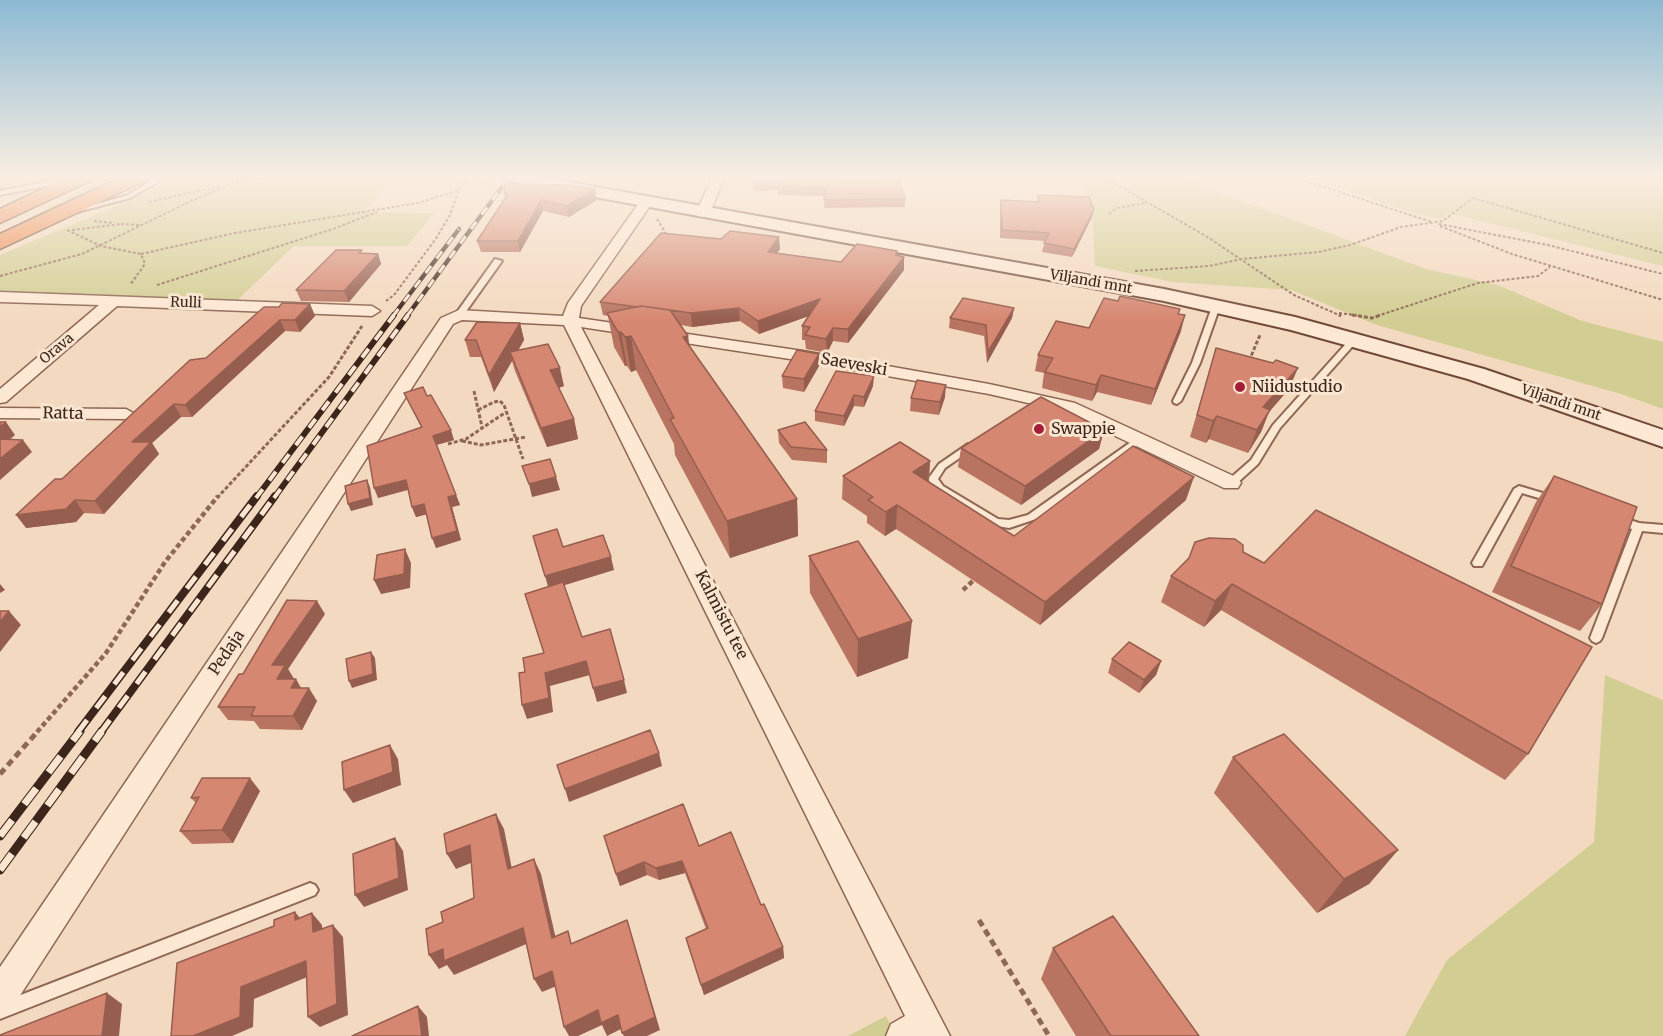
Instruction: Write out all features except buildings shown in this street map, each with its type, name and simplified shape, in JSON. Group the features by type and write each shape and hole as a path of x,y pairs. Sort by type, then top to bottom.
{"highway":[{"path":"11,224 60,225"},
{"path":"0,242 60,225"}],"main road":[{"name":"Viljandi mnt","path":"766,224 1216,306 1355,339 1476,374 1663,439"}],"street":[{"path":"570,321 573,306 631,224"},
{"name":"Rulli","path":"0,297 372,311"},
{"name":"Orava","path":"0,398 114,301"},
{"name":"Saeveski","path":"459,315 570,321 815,358 989,389 1038,404 1069,407 1231,483"},
{"name":"Pedaja","path":"0,996 436,337 447,321 459,315"},
{"name":"Kalmistu tee","path":"570,321 920,1031"},
{"name":"Ratta","path":"0,413 126,414"}],"lane":[{"path":"459,315 498,261"},
{"path":"1177,401 1196,363 1216,306"},
{"path":"1231,483 1255,462 1276,428 1355,339"},
{"path":"985,438 942,466 933,479 939,488 995,522 1009,524 1032,517 1138,440"},
{"path":"1478,564 1519,489 1562,503"},
{"path":"1606,516 1638,527 1663,529"},
{"path":"1596,638 1638,527"},
{"path":"0,1011 310,890"}],"path":[{"path":"60,225 100,224"},
{"path":"128,224 141,225"},
{"path":"60,225 101,246 141,254 235,232 285,224"},
{"path":"154,286 345,224"},
{"path":"0,774 106,653 165,562 230,481 329,378 372,311 394,296 444,224"},
{"path":"661,224 668,236 662,242"},
{"path":"1183,224 1242,259 1294,295 1358,318 1372,318 1478,283 1538,276 1550,266"},
{"path":"1128,271 1209,266 1242,259 1319,252 1350,245 1401,227 1419,224"},
{"path":"1440,224 1501,250 1663,300"},
{"path":"1445,224 1568,250 1663,274"},
{"path":"1567,224 1663,253"},
{"path":"0,276 59,262 101,246 141,225"},
{"path":"114,301 146,264 141,254"},
{"path":"1336,312 1355,327 1355,339"},
{"path":"1247,366 1264,327"},
{"path":"474,391 482,427"},
{"path":"478,410 500,401 524,459"},
{"path":"447,444 461,441 506,412"},
{"path":"461,441 481,445 526,437"},
{"path":"963,590 978,577"},
{"path":"979,920 1049,1036"}],"shaded area":[{"path":"73,224 425,224 407,246 294,246 232,305 0,294 0,255"},
{"path":"1093,224 1305,224 1426,269 1498,285 1582,321 1663,342 1663,409 1621,394 1377,325 1291,290 1173,282 1095,266"},
{"path":"1495,224 1663,224 1663,266"},
{"path":"1605,675 1663,700 1663,1036 1405,1036 1447,960 1594,842"},
{"path":"886,1016 896,1036 848,1036"}],"railway":[{"path":"407,316 474,224"},
{"path":"393,316 459,229"},
{"path":"256,498 394,315"},
{"path":"274,498 408,315"},
{"path":"78,732 257,496"},
{"path":"101,732 275,496"},
{"path":"0,836 80,731"},
{"path":"0,870 102,731"}],"place":[{"name":"Niidustudio","path":"1240,387"},
{"name":"Swappie","path":"1039,429"}]}
